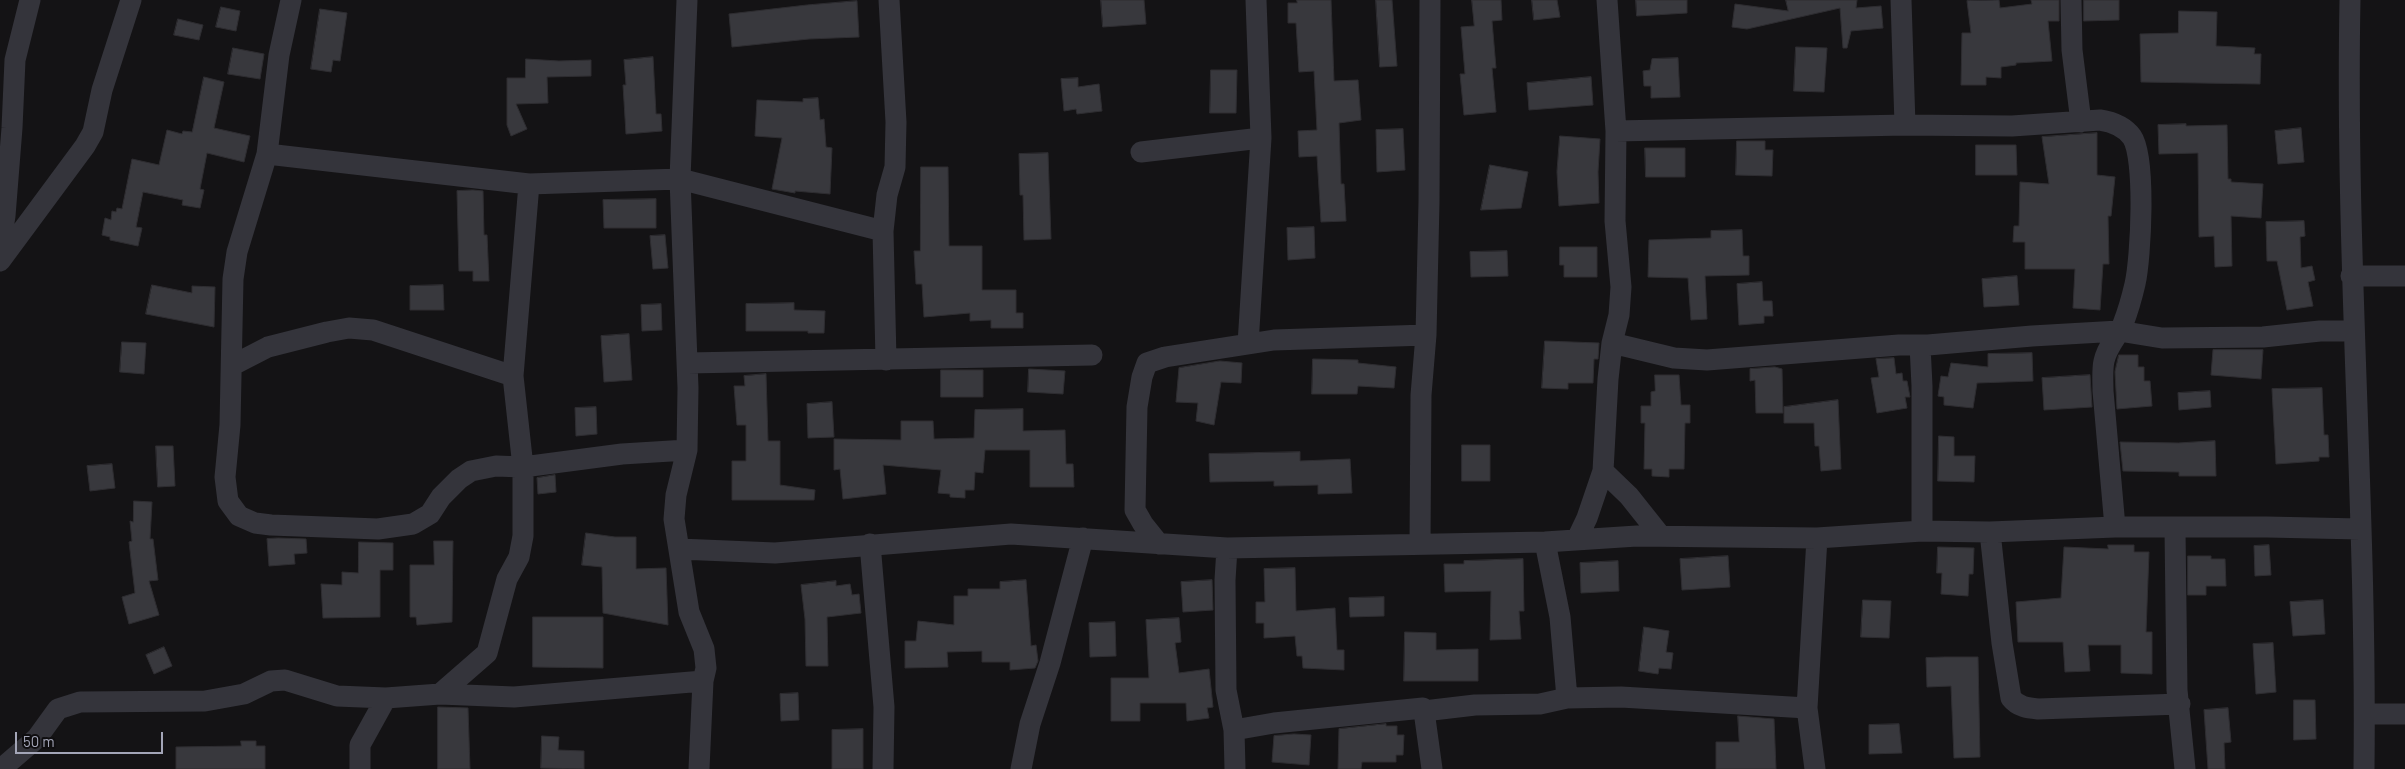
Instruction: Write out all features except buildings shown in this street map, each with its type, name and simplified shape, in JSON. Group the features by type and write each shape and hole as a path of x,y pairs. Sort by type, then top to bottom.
{"street":[{"path":"0,248 12,128 15,60 30,0"},
{"path":"0,260 85,146 92,132 102,90 131,0"},
{"path":"290,0 279,55 268,154 237,252 233,279 233,365 225,477 228,500 239,516 255,523 330,529 378,530 413,524 430,514 441,497 459,479 471,471 496,466 523,467 622,454 687,450"},
{"path":"687,0 680,179 688,364 687,450 676,495 674,519 689,612 704,649 706,668 703,681 699,769"},
{"path":"886,360 883,231 887,195 895,168 896,122 889,0"},
{"path":"1248,344 1261,138 1256,0"},
{"path":"1420,544 1421,395 1426,335 1429,184 1430,0"},
{"path":"1576,538 1587,518 1603,470 1608,379 1612,343 1619,316 1621,287 1615,221 1616,131 1607,0"},
{"path":"1901,0 1905,125"},
{"path":"2071,0 2072,50 2081,122"},
{"path":"2350,0 2348,94 2351,276 2365,714 2364,769"},
{"path":"1616,131 1905,125 2012,126 2081,122 2112,122 2123,127 2133,138 2142,191 2137,274 2130,302 2119,332 2106,353 2103,376 2115,527"},
{"path":"1141,152 1261,138"},
{"path":"268,154 529,184 680,179 883,231"},
{"path":"440,694 487,653 508,579 519,557 523,536 523,467 513,376 529,184"},
{"path":"2351,276 2405,276"},
{"path":"233,365 268,347 349,328 373,330 513,376"},
{"path":"1612,343 1665,356 1707,360 2119,332 2162,338 2263,337 2320,331 2353,331"},
{"path":"1159,544 1143,524 1135,510 1137,407 1142,377 1147,363 1165,356 1274,340 1426,335"},
{"path":"1920,345 1922,530"},
{"path":"688,364 1092,355"},
{"path":"1603,470 1629,496 1660,535"},
{"path":"679,549 775,553 1011,534 1227,548 1545,542 1576,538 1660,535 1817,538 1922,530 1990,532 2115,527 2175,529 2267,527 2360,529"},
{"path":"2175,529 2177,690 2180,704 2185,769"},
{"path":"1990,532 2002,643 2011,698 2015,702 2022,706 2038,709 2180,704"},
{"path":"1020,769 1030,724 1050,663 1083,538"},
{"path":"1815,769 1808,708 1817,538"},
{"path":"1545,542 1560,617 1567,698"},
{"path":"870,544 884,707 883,769"},
{"path":"1227,548 1225,580 1226,690 1234,730 1235,769"},
{"path":"1,769 36,738 58,709 80,702 205,701 244,694 271,682 285,680 337,696 386,698 440,694 514,697 703,681"},
{"path":"360,769 360,745 386,698"},
{"path":"1234,730 1274,723 1423,708 1424,711 1475,704 1540,704 1567,698 1659,699 1808,708"},
{"path":"1424,711 1432,769"},
{"path":"2365,714 2405,714"}]}
